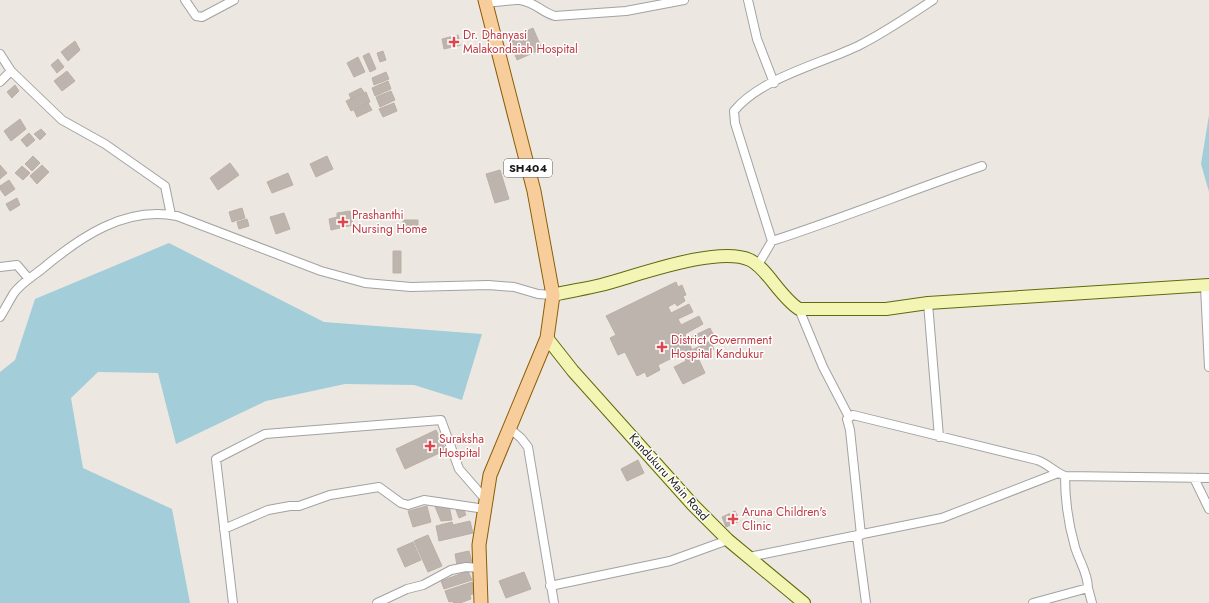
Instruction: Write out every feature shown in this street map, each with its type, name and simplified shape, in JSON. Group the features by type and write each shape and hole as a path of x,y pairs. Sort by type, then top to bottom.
{"main road":[{"name":"SH404","path":"481,603 479,545 490,475 547,338 553,295 534,191 486,1"}],"street":[{"path":"186,0 196,16 202,17 234,0"},
{"path":"486,1 516,0"},
{"path":"520,0 536,4 547,14 555,16 626,11 684,0"},
{"path":"748,0 757,39 774,83"},
{"path":"772,241 734,118 734,111 740,103 774,83 858,46 933,0"},
{"path":"0,54 11,71 62,120 104,144 164,186 171,215"},
{"path":"0,82 11,71"},
{"path":"758,265 772,241 836,220 911,190 982,166"},
{"path":"0,317 15,292 67,248 118,220 142,214 171,215 321,271 365,283 411,287 488,285 514,287 538,294 553,295 601,285 700,258 732,255 749,260 758,265 790,303 799,309 886,309 928,303 1207,286 1209,366"},
{"path":"0,267 17,265 29,279"},
{"path":"928,303 939,437"},
{"path":"799,309 823,367 849,417 847,418 850,430 858,535 866,603"},
{"name":"Kandukuru Main Road","path":"547,338 573,371 693,505 728,540 804,603"},
{"path":"849,417 853,415 1047,463 1061,475 1065,507 1075,547 1087,578 1092,603"},
{"path":"233,603 216,459 265,434 441,420 459,469 485,504"},
{"path":"509,428 521,438 528,447 554,603"},
{"path":"749,557 942,518 1061,475 1209,478"},
{"path":"1194,478 1209,509"},
{"path":"224,529 268,510 299,506 330,495 379,488 401,503 408,505 424,500 485,504"},
{"path":"550,586 670,561 728,540"},
{"path":"377,603 407,589 422,585 451,570 466,567 480,568"},
{"path":"1033,603 1088,588"}],"water":[{"path":"1209,115 1209,192 1201,164"},
{"path":"169,243 324,322 482,334 462,400 414,385 345,384 266,401 176,444 158,373 98,372 71,398 83,468 172,509 190,603 0,603 0,372 15,360 35,299"}],"building":[{"path":"533,28 542,49 517,60 509,39"},
{"path":"458,35 461,45 444,49 442,39"},
{"path":"75,41 80,50 68,61 61,52"},
{"path":"383,51 386,60 380,62 377,53"},
{"path":"369,53 376,69 370,72 363,56"},
{"path":"358,57 365,72 354,77 347,63"},
{"path":"58,59 64,67 57,73 51,65"},
{"path":"67,71 75,81 62,91 54,81"},
{"path":"386,72 389,79 374,85 372,78"},
{"path":"388,81 391,89 375,96 372,88"},
{"path":"15,85 19,91 12,98 7,92"},
{"path":"361,88 364,92 351,99 349,94"},
{"path":"391,91 395,100 380,107 376,97"},
{"path":"366,92 370,102 351,111 346,101"},
{"path":"368,103 372,110 357,117 354,110"},
{"path":"394,103 397,111 383,117 379,109"},
{"path":"20,119 26,129 11,141 4,131"},
{"path":"41,129 46,134 40,140 34,134"},
{"path":"29,133 35,140 27,147 21,140"},
{"path":"33,156 40,163 32,171 25,164"},
{"path":"327,156 333,169 316,177 310,164"},
{"path":"230,163 239,175 218,190 210,178"},
{"path":"0,165 7,173 0,179"},
{"path":"42,165 49,172 37,184 30,176"},
{"path":"22,166 30,173 23,180 15,173"},
{"path":"500,170 509,199 495,203 486,174"},
{"path":"288,173 293,185 272,193 267,182"},
{"path":"9,180 15,189 5,196 0,189 0,186"},
{"path":"17,198 20,205 10,211 6,204"},
{"path":"242,208 245,218 232,222 229,212"},
{"path":"350,211 353,225 331,230 329,219 337,217 337,213"},
{"path":"284,213 290,229 276,234 270,217"},
{"path":"247,219 249,226 239,229 237,222"},
{"path":"403,220 418,220 418,229 403,229"},
{"path":"393,251 401,251 401,273 393,273"},
{"path":"676,282 678,287 682,285 686,295 683,296 685,301 677,306 675,303 668,307 671,313 689,304 693,312 678,319 681,325 699,316 703,324 685,334 688,341 692,339 691,337 710,328 713,334 690,345 692,350 710,341 714,349 695,359 697,361 699,360 705,373 683,384 674,367 686,361 682,353 658,365 660,370 647,377 645,372 637,376 625,352 618,355 610,338 616,335 606,316"},
{"path":"436,430 446,450 405,469 396,449"},
{"path":"638,460 644,473 627,481 621,469"},
{"path":"434,504 449,505 452,520 441,521"},
{"path":"427,506 431,522 413,527 408,511"},
{"path":"463,508 466,515 459,518 456,510"},
{"path":"735,511 740,521 726,527 722,517"},
{"path":"470,521 473,533 439,541 436,526 452,522 453,525"},
{"path":"428,535 442,566 428,572 414,541"},
{"path":"413,542 421,560 405,567 397,549"},
{"path":"469,551 472,562 457,565 455,554"},
{"path":"468,571 472,580 444,589 441,581"},
{"path":"524,572 531,589 506,598 499,581"},
{"path":"472,582 475,593 470,595 471,599 460,603 453,603 453,601 449,602 445,591"}],"place":[{"name":"Dr. Dhanyasi Malakondaiah Hospital","path":"454,42"},
{"name":"Prashanthi Nursing Home","path":"343,222"},
{"name":"District Government Hospital Kandukur","path":"662,347"},
{"name":"Suraksha Hospital","path":"430,446"},
{"name":"Aruna Children's Clinic","path":"733,519"}]}
